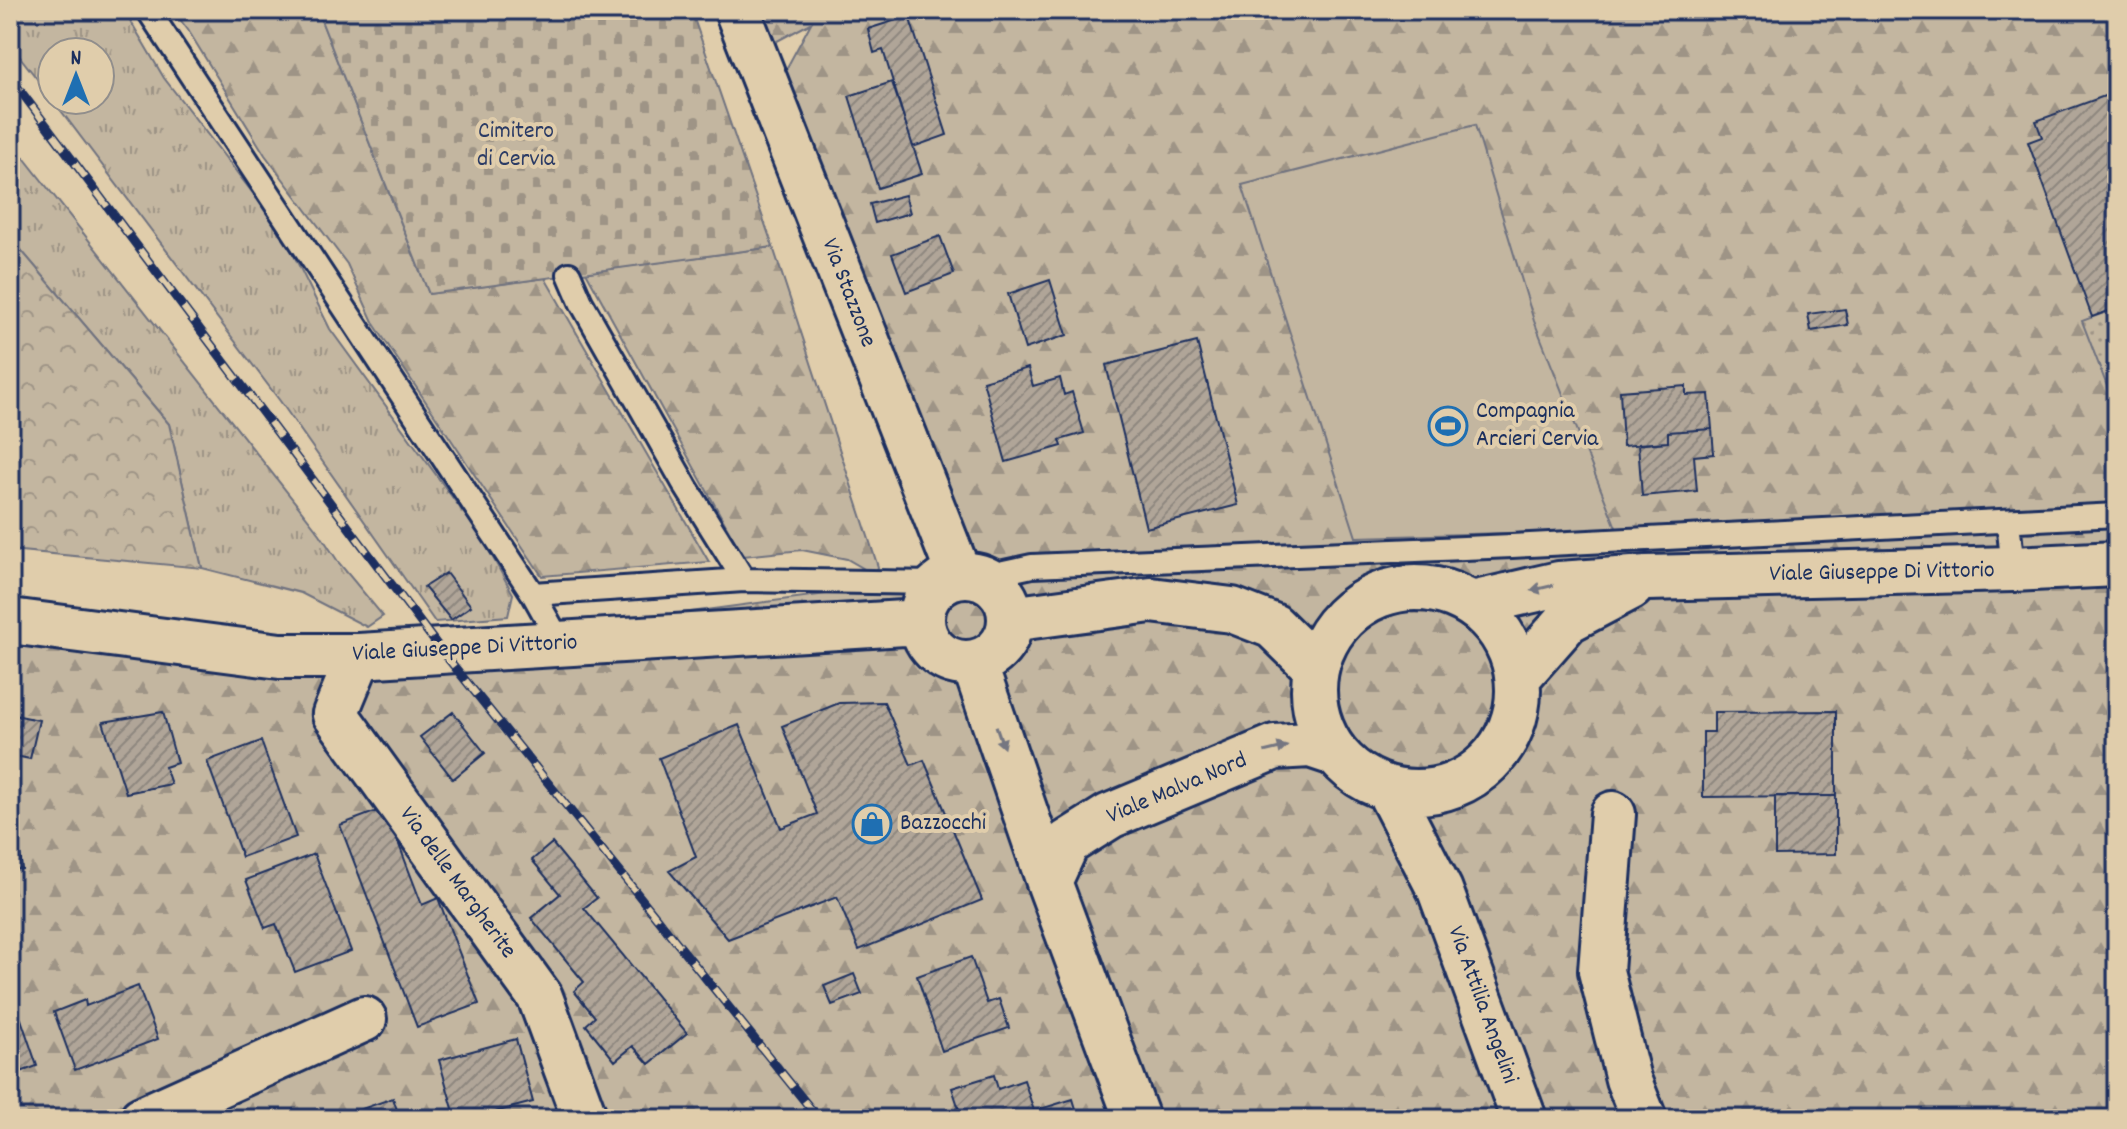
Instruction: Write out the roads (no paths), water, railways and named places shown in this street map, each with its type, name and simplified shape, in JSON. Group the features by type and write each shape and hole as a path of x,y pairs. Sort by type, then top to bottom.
{"street":[{"name":"Via Stazzone","path":"737,10 960,579"},
{"name":"Viale Giuseppe Di Vittorio","path":"1472,604 1559,584 1647,578 2117,564"},
{"name":"Viale Giuseppe Di Vittorio","path":"1518,677 1568,620 1647,578"},
{"path":"960,579 993,584 1009,606 1010,619 1008,634 1000,648 974,663 945,659 933,650 924,637 921,622 922,607 929,594 960,579"},
{"path":"1273,626 1361,603 1388,591 1417,587 1445,592 1472,604 1495,623 1510,649 1518,677 1517,712 1504,744 1482,769 1453,787 1421,793 1388,789 1358,775 1334,753 1320,726 1313,697 1315,667 1325,642 1340,620 1361,603"},
{"path":"1010,619 1151,600 1232,610 1273,626 1315,667"},
{"name":"Viale Giuseppe Di Vittorio","path":"10,621 280,656 359,656 921,622"},
{"name":"Via delle Margherite","path":"359,656 335,714 540,997 585,1119"},
{"path":"974,663 1049,882 1137,1119"},
{"name":"Viale Malva Nord","path":"1049,882 1067,843 1110,816 1275,747 1310,745 1334,753"},
{"name":"Via Attilia Angelini","path":"1440,890 1441,839 1453,787"},
{"name":"Via Attilia Angelini","path":"1388,789 1440,890 1524,1119"},
{"path":"1613,814 1601,971 1628,1079 1644,1119"},
{"path":"142,1119 364,1019"}],"lane":[{"path":"148,10 533,594 561,644"},
{"path":"569,274 581,302 686,487 744,580"},
{"path":"533,594 744,580 960,579 1032,566 1512,546 2117,515"},
{"path":"2008,521 2013,569"}],"railway":[{"path":"10,77 441,650 819,1119"}],"place":[{"name":"Compagnia Arcieri Cervia","path":"1448,426"},
{"name":"Bazzocchi","path":"872,824"}],"park label":[{"name":"Cimitero di Cervia","path":"516,146"}]}
